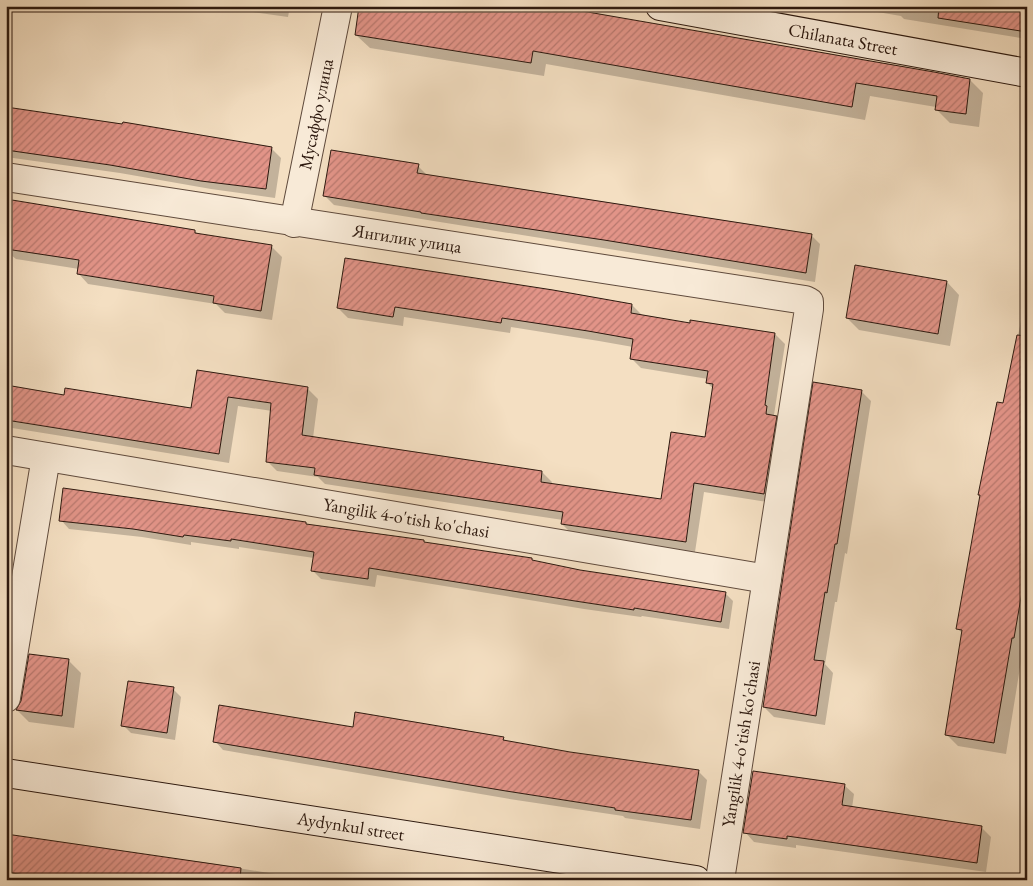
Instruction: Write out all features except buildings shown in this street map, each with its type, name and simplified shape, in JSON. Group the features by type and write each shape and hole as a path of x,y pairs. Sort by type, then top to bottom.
{"street":[{"name":"Мусаффо улица","path":"294,223 338,6"},
{"name":"Chilanata Street","path":"660,6 1027,74"},
{"name":"Янгилик улица","path":"6,177 294,223 806,300 809,302"},
{"name":"Yangilik 4-o'tish ko'chasi","path":"720,880 809,302"},
{"name":"Yangilik 4-o'tish ko'chasi","path":"6,450 767,579"},
{"path":"6,698 46,457"},
{"name":"Aydynkul street","path":"6,774 696,880"}]}
